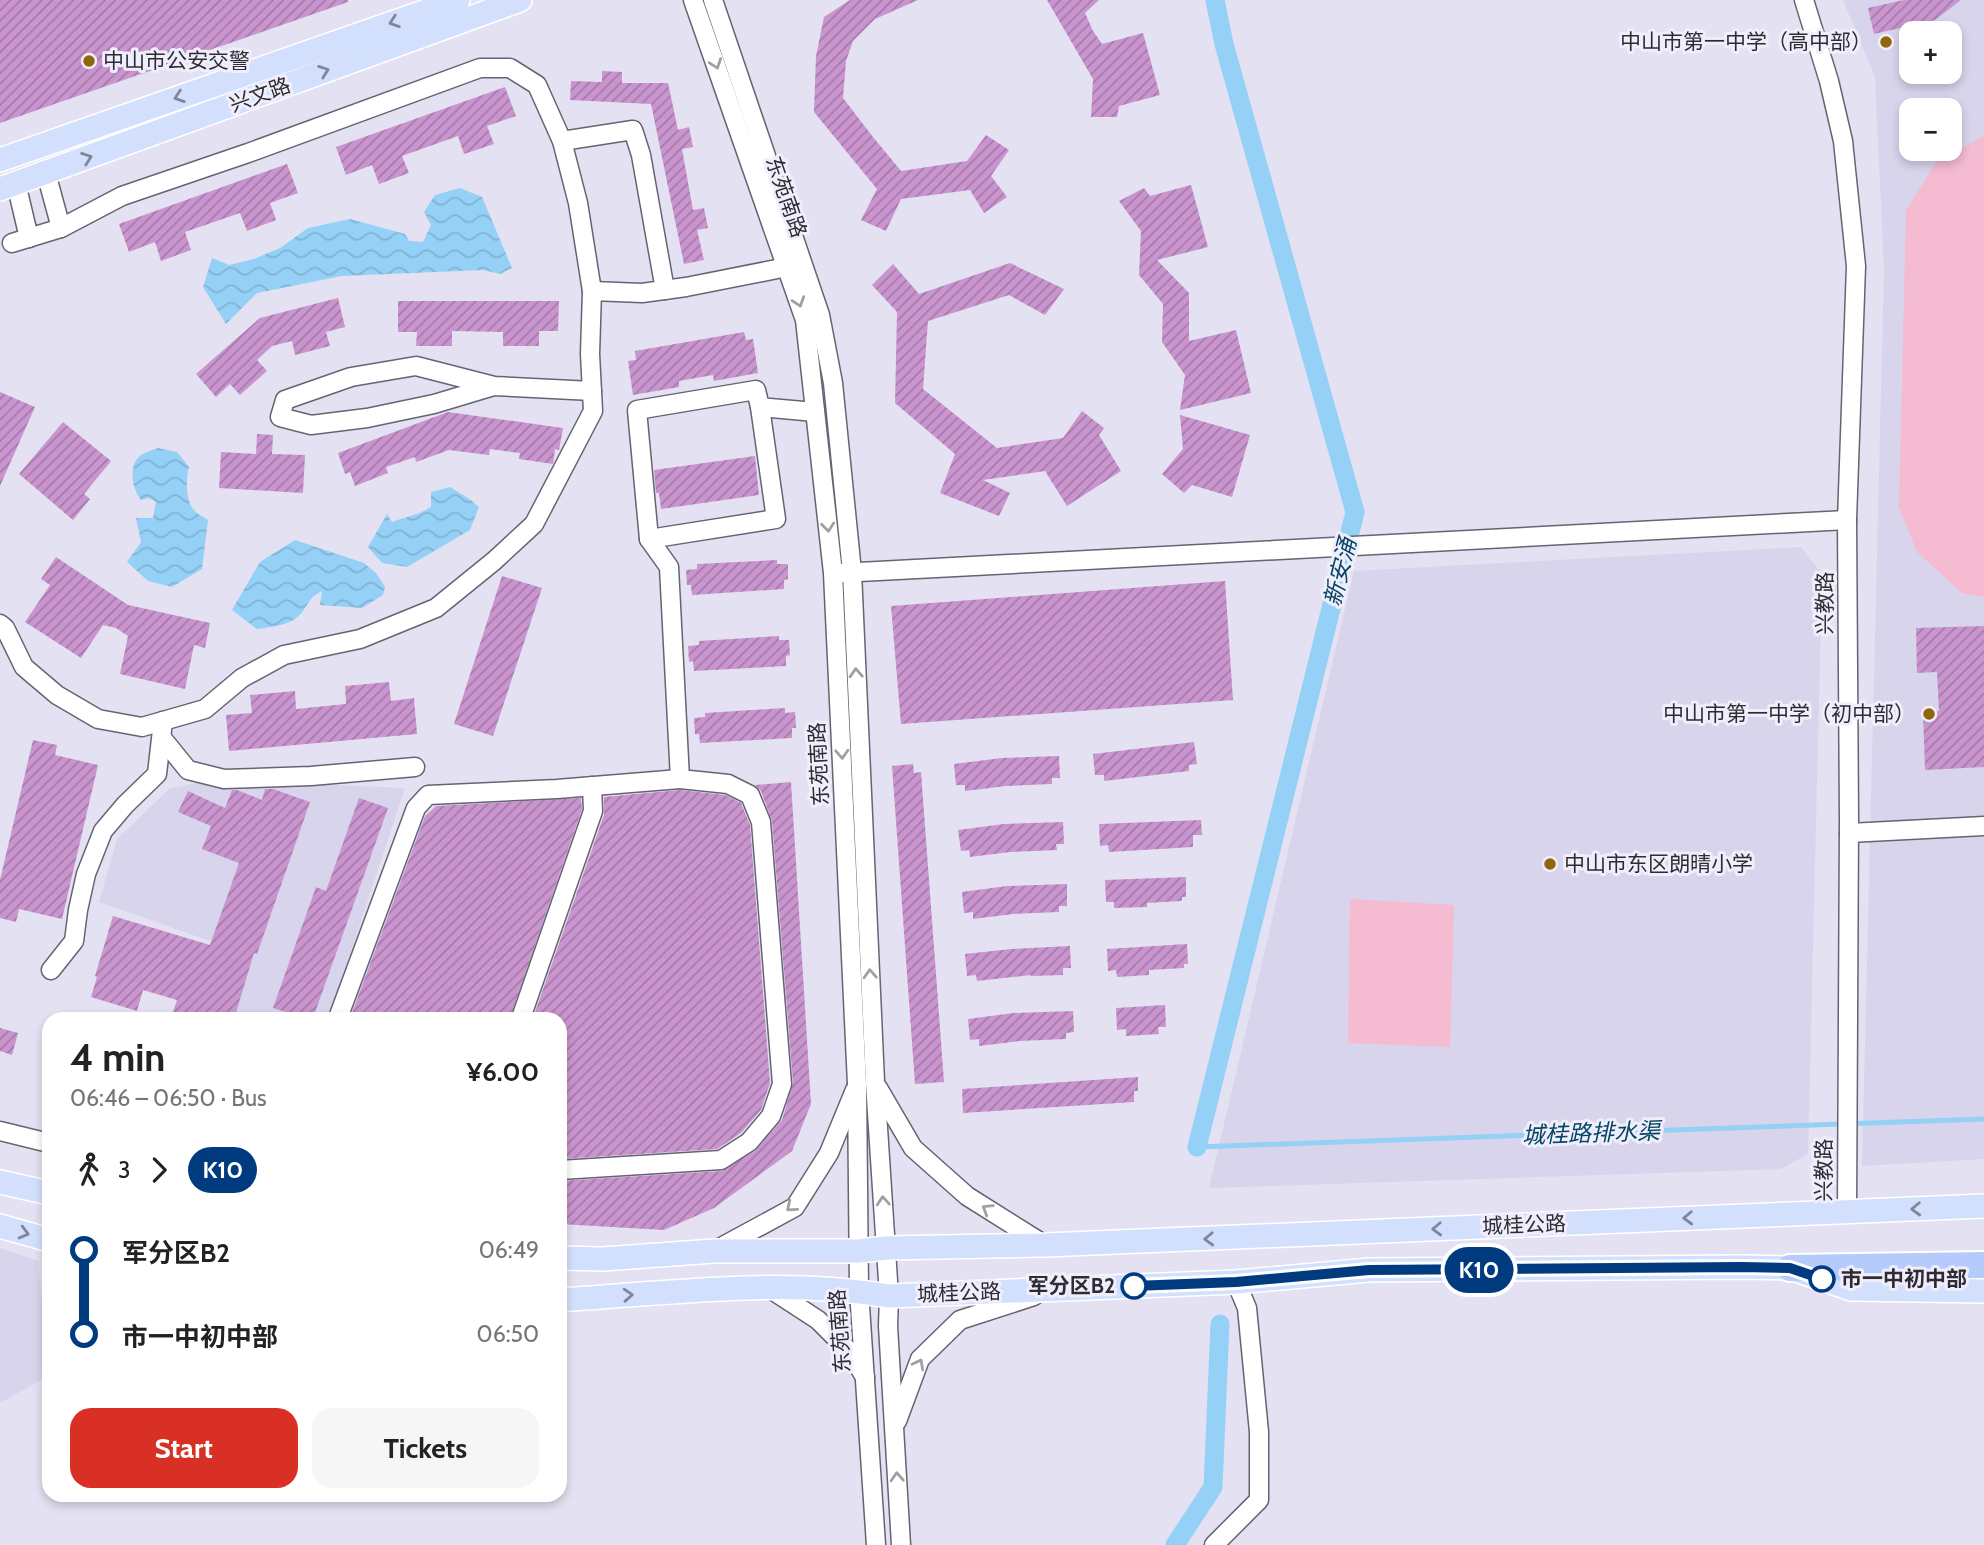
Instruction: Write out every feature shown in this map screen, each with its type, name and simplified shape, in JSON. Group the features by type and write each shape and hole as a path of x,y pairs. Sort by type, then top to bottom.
{"highway":[{"path":"1790,1268 1984,1265"}],"main road":[{"name":"兴文路","path":"0,160 458,0"},
{"name":"兴文路","path":"8,186 520,0"},
{"path":"0,1182 42,1191"},
{"name":"城桂公路","path":"567,1258 603,1259 714,1251 858,1251 1045,1245 1984,1206"},
{"path":"0,1226 42,1238"},
{"name":"城桂公路","path":"567,1300 766,1286 859,1291 890,1296 1236,1282 1369,1270 1790,1268 1851,1289 1984,1291"}],"street":[{"name":"东苑南路","path":"693,0 806,320 833,573 866,1083 887,1248 890,1296 888,1325 901,1545"},
{"name":"东苑南路","path":"713,0 820,315 833,383 852,572 866,1083 858,1251 876,1545"},
{"name":"兴教路","path":"1804,0 1829,81 1843,141 1856,266 1847,520 1847,1212"},
{"path":"0,624 5,628 24,667 57,695 98,719 163,730 205,709 242,678 284,655 360,639 436,608 495,561 534,524 593,411 590,355 592,291 578,203 562,141 537,85 510,68 480,68 248,153 122,195 61,228 20,241 8,186"},
{"path":"562,141 633,130 641,155 665,290"},
{"path":"46,173 61,228"},
{"path":"592,291 642,293 787,267"},
{"path":"494,386 434,404 367,418 311,425 280,417 285,400 351,377 416,366 494,386 592,391"},
{"path":"649,538 776,519 756,390 637,410 649,538 669,567 680,779"},
{"path":"760,407 815,412"},
{"path":"833,573 1847,520"},
{"path":"163,730 188,770 224,779 311,776 415,767"},
{"path":"51,971 74,941 86,874 103,831 157,774 163,730"},
{"path":"340,1012 416,808 428,795 680,779 728,784 750,795 761,822 782,1084 771,1116 749,1142 721,1160 567,1170"},
{"path":"523,1012 593,811 592,786"},
{"path":"1849,833 1984,827"},
{"path":"714,1251 795,1207 829,1153 866,1083 913,1148 967,1196 1045,1245"},
{"path":"0,1131 42,1141"},
{"path":"1214,1545 1259,1500 1259,1432 1247,1308 1236,1282"},
{"path":"766,1286 818,1320 848,1350 866,1380"},
{"path":"894,1427 920,1359 960,1320 1053,1289"}],"shaded area":[{"name":"中山市第一中学（初中部）","path":"1843,0 1984,0 1984,1159 1862,1166 1884,270 1875,77"},
{"path":"1984,136 1984,597 1962,593 1917,552 1899,507 1906,210 1937,161 1962,161 1962,148"},
{"name":"中山市东区朗晴小学","path":"1801,547 1822,574 1808,1154 1781,1169 1209,1188 1354,571"},
{"path":"211,780 405,788 331,1012 230,1012 250,955 99,902 117,839 169,789"},
{"path":"1350,899 1454,905 1450,1047 1348,1043"},
{"path":"0,1248 38,1261 42,1303 42,1369 41,1380 0,1403"}],"water":[{"path":"460,188 482,197 512,268 500,274 483,270 342,276 257,293 226,324 203,287 212,258 229,265 254,259 280,248 308,228 350,219 405,234 409,241 423,242 431,225 424,212 435,195"},
{"path":"158,448 177,452 189,467 187,488 190,504 208,520 202,569 172,587 148,581 127,562 141,542 136,518 153,518 156,502 149,498 141,500 138,496 133,468 140,456"},
{"path":"450,487 479,507 470,530 407,567 382,563 368,547 387,514 392,522 421,512 431,507 431,492"},
{"path":"295,540 364,563 376,573 385,587 383,595 362,608 320,605 322,591 312,598 294,620 257,629 232,610 260,562"}],"building":[{"name":"中山市公安交警","path":"0,0 348,0 348,2 0,123"},
{"path":"850,0 918,0 875,19 853,41 846,61 843,98 873,137 901,171 967,161 986,135 1009,150 991,176 1007,197 984,213 970,190 901,199 886,231 861,220 877,189 814,112 816,56 824,17"},
{"path":"1047,0 1099,0 1085,13 1102,44 1143,33 1160,95 1119,106 1117,117 1091,117 1093,79"},
{"path":"1904,0 1961,0 1935,20 1899,21 1899,28 1874,34 1868,8"},
{"path":"602,71 622,72 622,83 668,83 678,130 689,127 693,147 682,149 693,210 704,208 708,228 697,230 704,260 684,264 651,104 570,100 571,81 602,82"},
{"path":"505,87 516,116 487,126 494,144 464,154 458,136 402,156 409,173 379,184 372,165 346,175 336,147"},
{"path":"287,164 298,193 270,203 276,220 247,231 240,213 185,232 191,250 161,261 155,242 129,252 119,224"},
{"path":"1191,185 1208,247 1157,260 1189,293 1189,341 1236,330 1251,393 1180,410 1185,375 1162,342 1163,304 1139,275 1141,231 1119,201 1144,188 1150,196"},
{"path":"1010,263 1064,289 1045,315 1009,295 928,321 923,389 997,448 1063,438 1082,411 1104,428 1099,435 1121,471 1067,506 1045,471 983,480 1010,493 999,516 940,493 955,454 895,403 897,312 872,285 893,264 919,294"},
{"path":"338,298 345,327 326,332 330,346 295,355 292,341 272,346 257,360 267,371 240,395 230,384 216,397 196,374 260,318"},
{"path":"398,301 559,301 558,331 539,331 539,346 503,346 503,332 452,331 452,346 416,346 417,332 398,332"},
{"path":"744,332 746,340 753,339 758,373 714,381 713,375 679,381 679,387 633,395 628,361 636,360 635,351"},
{"path":"0,392 35,407 0,486"},
{"path":"448,412 563,428 559,450 555,449 553,464 519,459 520,453 490,449 489,455 449,450 416,462 415,457 386,467 388,473 355,486 350,472 345,474 338,453"},
{"path":"1180,415 1250,435 1232,497 1192,485 1184,493 1162,474 1183,449"},
{"path":"63,422 111,461 84,494 90,499 73,520 19,474"},
{"path":"257,434 273,435 272,454 305,455 303,493 219,488 221,452 256,454"},
{"path":"755,456 759,495 661,509 654,470"},
{"path":"56,557 128,605 210,623 205,648 194,645 185,689 120,674 128,636 116,628 103,625 81,658 25,622 50,585 41,579"},
{"path":"777,560 777,564 788,564 788,579 784,580 784,589 692,595 691,585 687,585 686,570 697,569 697,564"},
{"path":"502,576 542,588 493,736 454,724"},
{"path":"1225,581 1233,700 901,724 891,606"},
{"path":"1984,626 1984,767 1925,770 1923,711 1939,711 1937,672 1917,673 1916,628"},
{"path":"779,636 779,640 789,640 790,655 786,656 786,666 694,671 693,661 689,662 688,646 699,645 699,641"},
{"path":"389,682 391,701 414,698 417,734 229,751 226,715 252,713 250,695 295,691 296,709 346,704 345,686"},
{"path":"785,708 785,713 795,712 796,728 792,728 792,738 700,743 699,734 695,734 694,718 705,717 705,713"},
{"path":"33,740 57,745 55,755 98,765 62,919 19,909 16,922 0,918 0,880"},
{"path":"1194,742 1197,764 1189,765 1189,771 1104,781 1104,775 1095,775 1093,754"},
{"path":"1059,756 1060,778 1052,778 1052,784 965,791 965,785 956,785 954,764 1002,758"},
{"path":"913,764 914,773 921,772 944,1082 915,1084 892,766"},
{"path":"791,782 811,1104 792,1151 714,1208 664,1230 567,1224 567,1181 722,1171 755,1151 782,1120 793,1083 772,821 761,791 755,785"},
{"path":"265,789 273,789 310,802 257,954 254,953 236,1012 173,1012 177,1000 143,990 137,1011 91,997 113,916 210,945 239,863 202,849 211,826 178,812 188,791 225,808 232,790 262,800"},
{"path":"680,790 725,795 741,803 750,825 770,1083 761,1110 741,1133 717,1149 567,1159 567,1012 535,1012 604,815 604,797"},
{"path":"359,798 388,808 315,1012 286,1012 273,1008 316,887 326,891"},
{"path":"581,798 582,809 512,1012 352,1012 425,816 436,806"},
{"path":"1201,820 1202,835 1193,835 1193,847 1109,852 1108,845 1100,846 1099,824"},
{"path":"1063,822 1064,844 1056,844 1057,850 970,857 969,850 961,851 958,830 1004,824"},
{"path":"1186,877 1186,897 1182,897 1182,901 1147,903 1147,907 1114,908 1114,902 1106,902 1105,880"},
{"path":"1067,884 1067,906 1059,906 1059,912 973,919 973,912 964,913 962,892 1007,886"},
{"path":"1187,944 1188,964 1184,964 1184,968 1149,970 1149,975 1117,977 1116,970 1108,971 1107,949"},
{"path":"1070,946 1071,968 1063,968 1063,975 1031,975 977,981 976,975 967,976 965,954"},
{"path":"1165,1005 1166,1027 1158,1027 1159,1034 1126,1036 1126,1029 1117,1030 1116,1008"},
{"path":"1073,1011 1074,1032 1066,1033 1066,1039 979,1046 979,1039 970,1040 968,1019 1014,1013"},
{"path":"0,1028 18,1033 12,1055 0,1051"},
{"path":"1138,1077 1138,1091 1134,1091 1134,1102 963,1113 962,1089"}],"waterway":[{"name":"新安涌","path":"1197,1147 1355,512 1224,44 1215,0"},
{"name":"城桂路排水渠","path":"1197,1147 1984,1119"},
{"path":"1175,1545 1213,1487 1220,1324"}],"bus line":[{"name":"K10","path":"1134,1286 1236,1282 1369,1270 1741,1267 1790,1268 1822,1279"}],"place":[{"name":"中山市第一中学（高中部）","path":"1886,42"},
{"name":"中山市公安交警","path":"89,61"},
{"name":"中山市第一中学（初中部）","path":"1929,714"},
{"name":"中山市东区朗晴小学","path":"1550,864"},
{"name":"市一中初中部","path":"1822,1279"},
{"name":"军分区B2","path":"1134,1286"}]}
